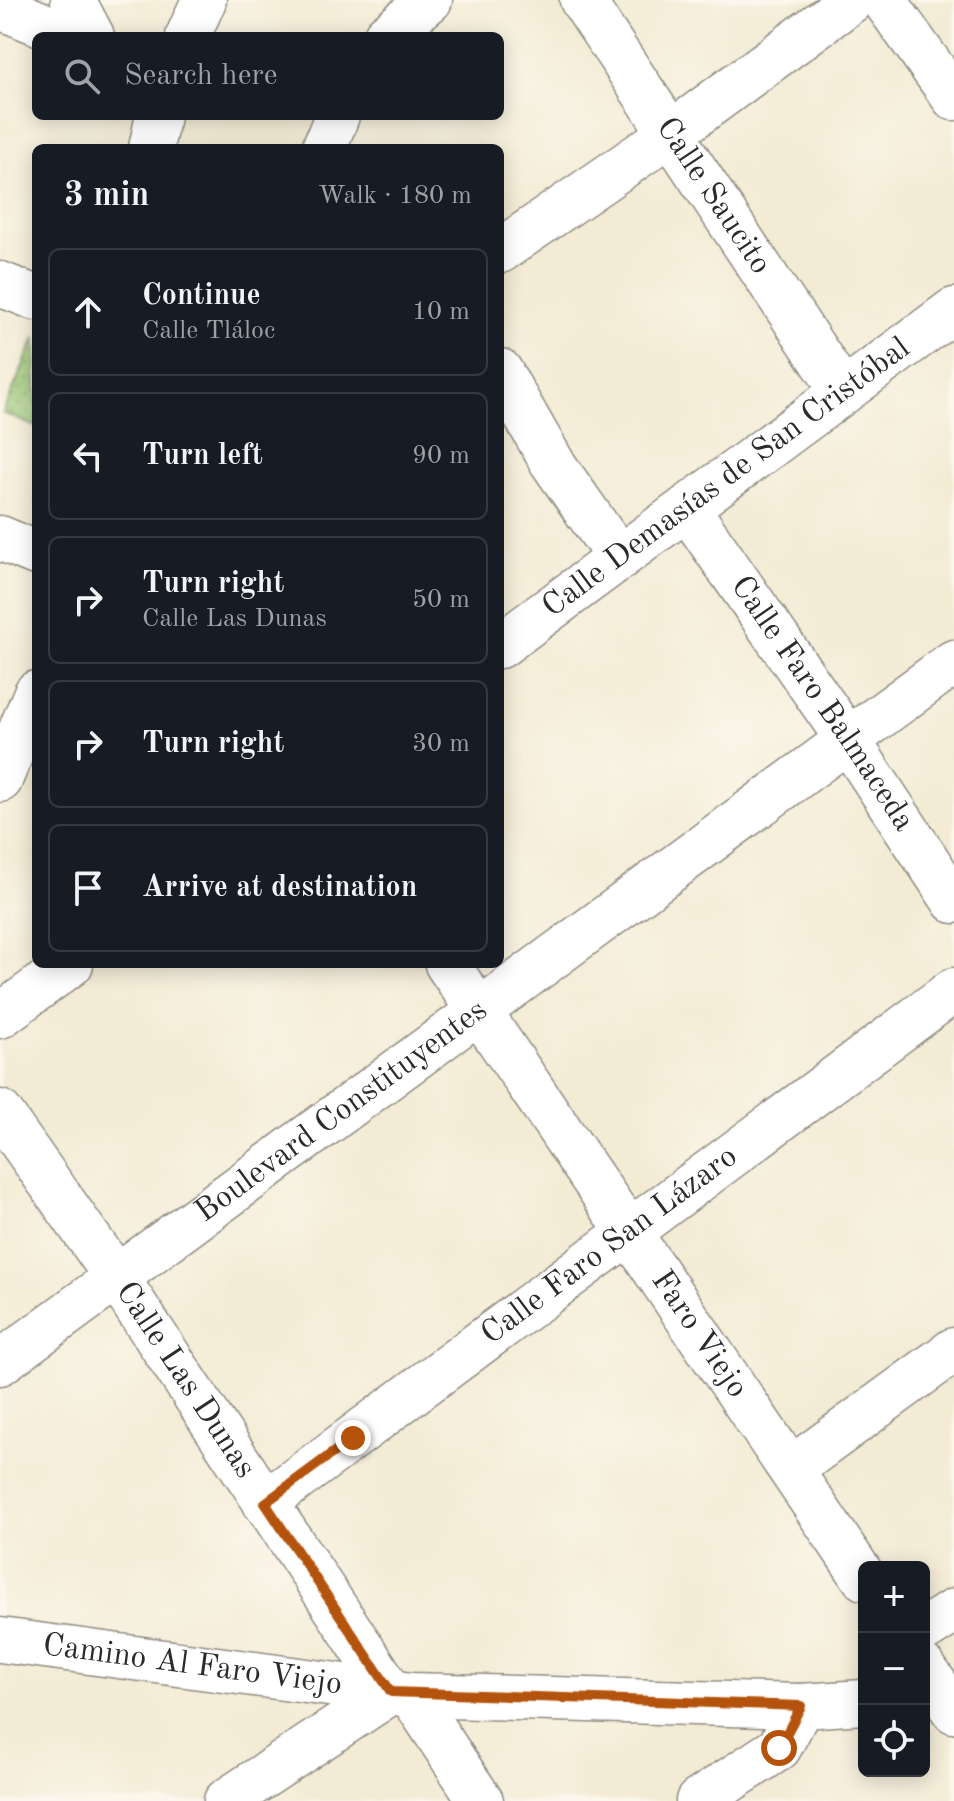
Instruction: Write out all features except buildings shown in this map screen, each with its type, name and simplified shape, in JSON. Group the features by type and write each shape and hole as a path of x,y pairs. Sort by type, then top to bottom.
{"street":[{"path":"73,0 90,32"},
{"path":"190,32 204,0"},
{"path":"391,32 430,0"},
{"name":"Calle Saucito","path":"582,0 673,132 843,392"},
{"path":"504,248 673,132 852,0"},
{"path":"884,0 954,98"},
{"path":"0,7 60,32"},
{"path":"152,144 157,120"},
{"path":"326,144 335,120"},
{"path":"0,284 32,296"},
{"name":"Calle Demasías de San Cristóbal","path":"504,643 954,310"},
{"path":"504,378 552,462 619,558"},
{"path":"504,437 552,462"},
{"name":"Calle Faro Balmaceda","path":"687,508 848,740 954,901"},
{"path":"0,538 32,551"},
{"name":"Boulevard Constituyentes","path":"0,1363 954,662"},
{"path":"1,776 32,702"},
{"path":"0,1016 66,968"},
{"name":"Faro Viejo","path":"450,968 858,1569"},
{"name":"Calle Faro San Lázaro","path":"265,1503 954,990"},
{"name":"Calle Las Dunas","path":"0,1112 117,1278 265,1503 481,1801"},
{"path":"791,1469 954,1350"},
{"path":"930,1626 954,1611"},
{"name":"Camino Al Faro Viejo","path":"0,1640 401,1694 801,1706 858,1702"},
{"path":"226,1801 401,1694"},
{"path":"698,1801 779,1748 801,1706"}],"green space":[{"path":"32,345 32,425 3,413"}],"route":[{"path":"353,1438 265,1503 391,1692 801,1706 779,1748"}]}
